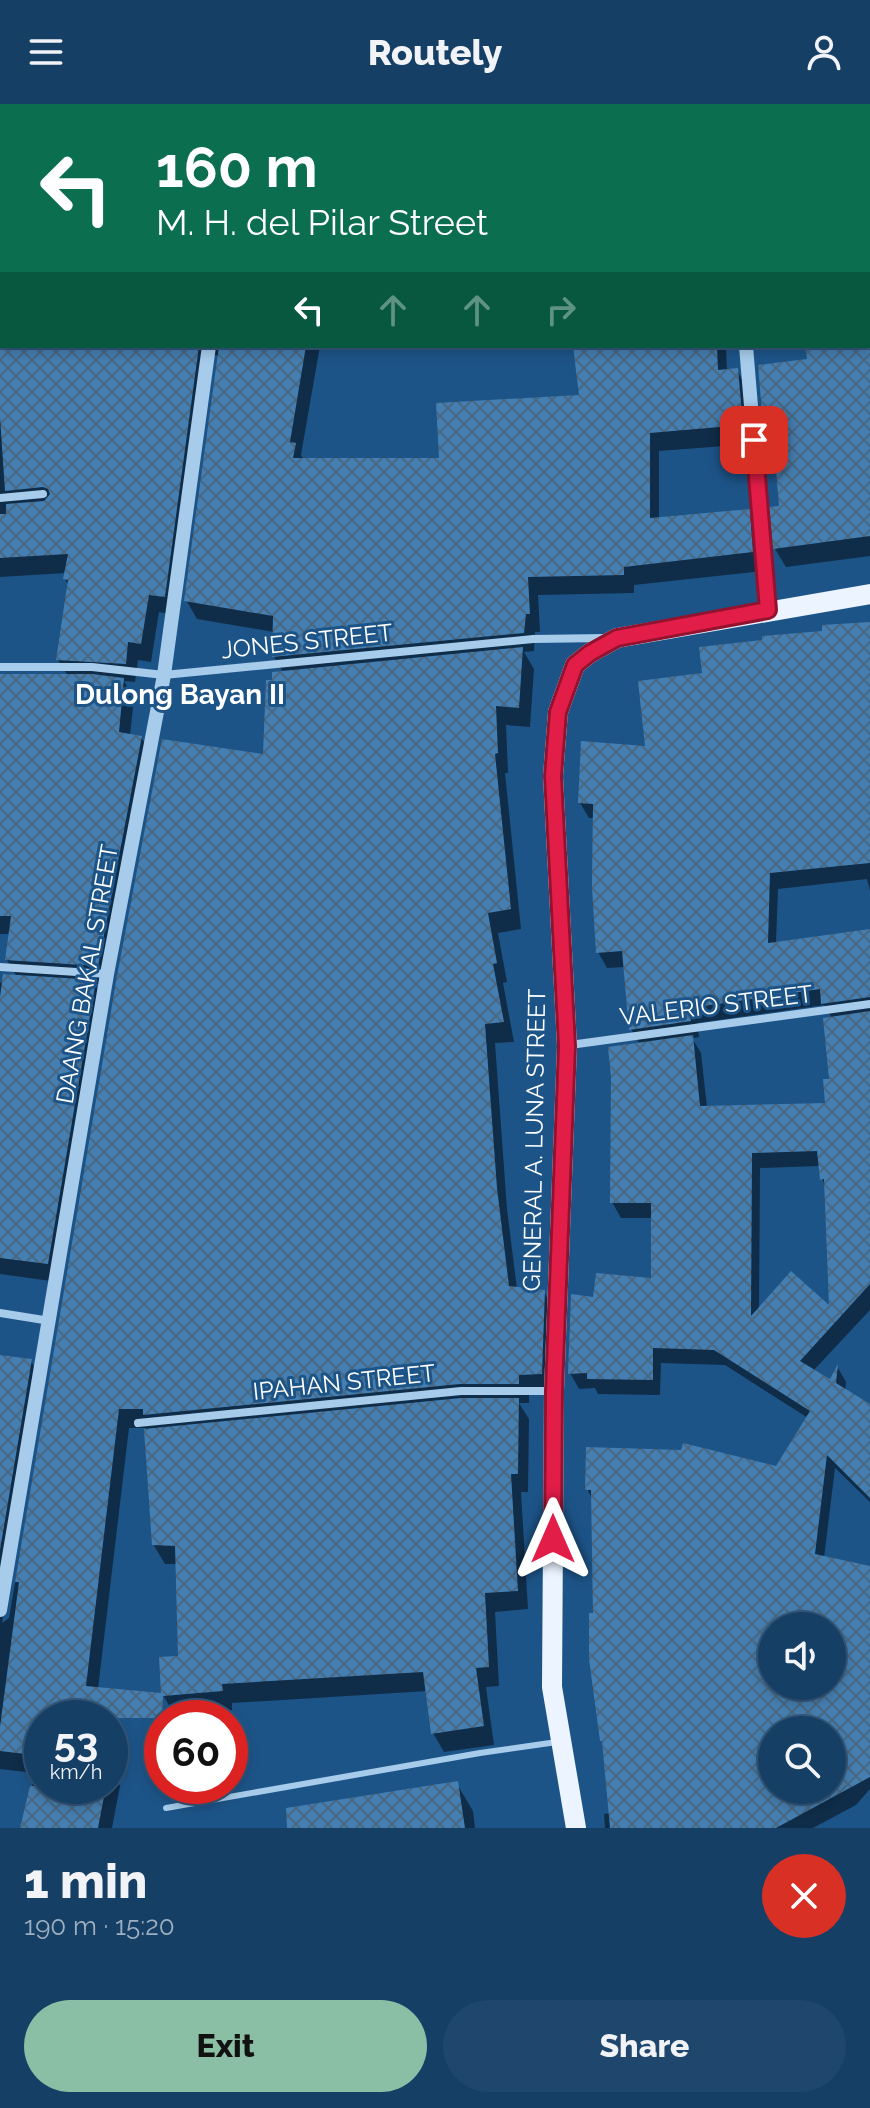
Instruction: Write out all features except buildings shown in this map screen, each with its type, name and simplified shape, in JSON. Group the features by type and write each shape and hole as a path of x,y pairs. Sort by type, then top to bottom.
{"main road":[{"name":"GENERAL A. LUNA STREET","path":"576,1828 552,1687 554,1391 567,1046 553,776 558,712 575,665 617,638 870,594"}],"street":[{"name":"DAANG BAKAL STREET","path":"0,1610 107,974 164,675 209,348"},
{"path":"746,348 768,610"},
{"path":"0,498 43,494"},
{"name":"JONES STREET","path":"0,667 92,667 164,675 533,639 617,638"},
{"path":"0,967 107,974"},
{"name":"VALERIO STREET","path":"567,1046 870,1004"},
{"path":"0,1313 50,1321"},
{"name":"IPAHAN STREET","path":"138,1423 461,1391 554,1391"}],"lane":[{"path":"166,1808 561,1741"}],"district":[{"name":"Dulong Bayan II","path":"180,694"}],"route":[{"path":"553,1539 554,1391 567,1046 553,776 558,712 575,665 617,638 768,610 754,440"}]}
